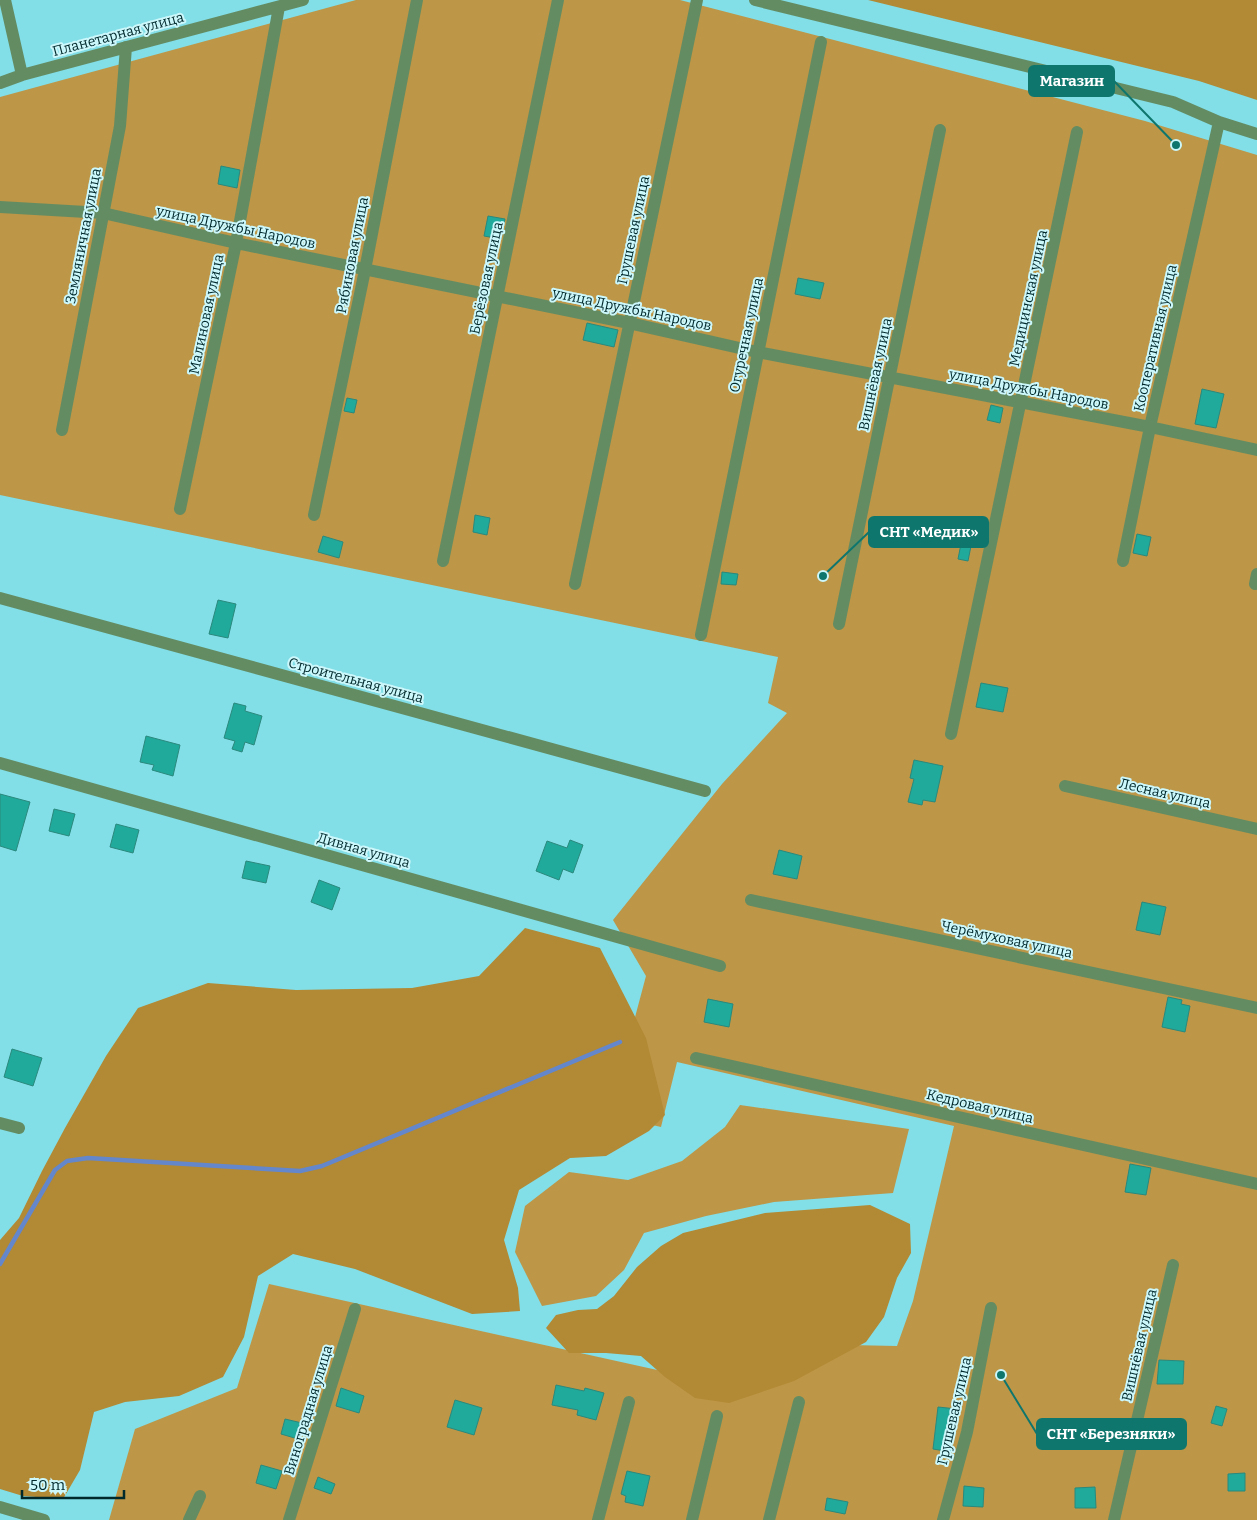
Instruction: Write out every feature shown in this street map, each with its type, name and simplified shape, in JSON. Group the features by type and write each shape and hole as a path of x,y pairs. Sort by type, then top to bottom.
{"street":[{"path":"5,0 22,74"},
{"name":"Планетарная улица","path":"0,83 22,74 303,0"},
{"name":"Рябиновая улица","path":"314,515 366,270 417,0"},
{"name":"Берёзовая улица","path":"443,561 558,0"},
{"name":"Грушевая улица","path":"575,584 697,0"},
{"path":"755,0 1173,102 1219,122 1257,134"},
{"name":"Малиновая улица","path":"180,509 236,243 279,7"},
{"name":"Огуречная улица","path":"701,635 821,42"},
{"name":"Земляничная улица","path":"62,430 120,126 126,47"},
{"name":"Кооперативная улица","path":"1123,561 1150,427 1219,122"},
{"name":"Вишнёвая улица","path":"839,624 940,130"},
{"name":"Медицинская улица","path":"951,734 1078,132"},
{"name":"улица Дружбы Народов","path":"0,207 103,213 236,243 629,323 758,352 1150,427 1257,450"},
{"name":"Строительная улица","path":"0,598 705,791"},
{"name":"Дивная улица","path":"0,763 720,966"},
{"name":"Лесная улица","path":"1066,786 1257,829"},
{"name":"Черёмуховая улица","path":"751,900 1257,1008"},
{"name":"Кедровая улица","path":"696,1058 1257,1184"},
{"path":"0,1123 19,1128"},
{"name":"Вишнёвая улица","path":"1114,1520 1173,1265"},
{"name":"Грушевая улица","path":"943,1520 967,1432 991,1308"},
{"name":"Виноградная улица","path":"289,1520 355,1309"},
{"path":"598,1520 629,1402"},
{"path":"769,1520 800,1402"},
{"path":"692,1520 717,1416"},
{"path":"189,1520 200,1496"},
{"path":"0,1507 44,1520"}],"shaded area":[{"path":"356,0 680,0 1145,121 1257,155 1257,1520 109,1520 135,1429 237,1388 269,1284 725,1385 799,1344 897,1346 913,1301 954,1126 677,1062 661,1127 609,1115 646,976 613,920 722,784 787,713 768,703 778,657 0,495 0,97"},
{"path":"868,0 1257,0 1257,100 1199,81"},
{"path":"525,928 600,948 646,1038 665,1115 649,1131 606,1156 570,1158 519,1190 504,1240 518,1288 520,1311 472,1314 355,1269 293,1254 258,1276 244,1337 223,1377 179,1396 125,1402 94,1412 80,1470 63,1499 23,1496 0,1489 0,1240 19,1218 65,1128 106,1056 138,1008 208,983 296,990 412,988 479,976"},
{"path":"740,1105 909,1129 893,1193 774,1202 706,1216 644,1233 624,1270 596,1296 542,1306 515,1252 525,1206 569,1172 628,1180 682,1161 725,1127"},
{"path":"870,1205 910,1224 911,1253 897,1278 884,1317 866,1342 794,1381 729,1403 695,1398 665,1377 641,1356 606,1353 569,1353 546,1328 556,1315 578,1310 597,1309 614,1296 637,1267 661,1246 683,1233 765,1213"}],"building":[{"path":"221,166 240,170 237,188 218,184"},
{"path":"488,216 505,219 501,239 484,236"},
{"path":"798,278 824,283 820,299 795,294"},
{"path":"587,323 618,330 614,347 583,340"},
{"path":"1202,389 1224,394 1216,428 1195,424"},
{"path":"347,398 357,400 354,413 344,411"},
{"path":"991,405 1003,408 1000,423 987,420"},
{"path":"475,515 490,518 487,535 473,532"},
{"path":"1137,534 1151,537 1147,556 1133,553"},
{"path":"323,536 343,542 339,558 318,552"},
{"path":"962,539 972,541 968,561 958,559"},
{"path":"722,572 738,574 736,585 721,584"},
{"path":"218,600 236,604 228,638 209,634"},
{"path":"981,683 1008,688 1003,712 976,707"},
{"path":"234,703 246,706 245,711 262,716 254,745 245,742 242,752 232,749 235,741 224,738"},
{"path":"146,736 180,745 173,776 152,770 154,765 140,762"},
{"path":"914,760 943,766 935,802 923,800 922,805 908,802 914,779 910,778"},
{"path":"0,794 30,802 16,851 0,846"},
{"path":"54,809 75,814 69,836 49,831"},
{"path":"116,824 139,830 133,853 110,847"},
{"path":"570,840 583,845 573,873 563,869 559,880 536,871 547,841 567,848"},
{"path":"779,850 802,856 797,879 773,874"},
{"path":"246,861 270,866 266,883 242,878"},
{"path":"319,880 340,888 332,910 311,902"},
{"path":"1142,902 1166,907 1160,935 1136,930"},
{"path":"1168,997 1182,1000 1181,1004 1190,1006 1185,1032 1162,1027"},
{"path":"708,999 733,1004 729,1027 704,1022"},
{"path":"12,1049 42,1058 33,1086 4,1077"},
{"path":"1130,1164 1151,1168 1146,1195 1125,1192"},
{"path":"1159,1360 1184,1361 1183,1384 1157,1384"},
{"path":"556,1385 584,1391 585,1388 604,1393 596,1420 577,1415 578,1410 552,1405"},
{"path":"341,1388 364,1396 359,1413 336,1406"},
{"path":"455,1400 482,1408 474,1435 447,1427"},
{"path":"1216,1406 1227,1409 1222,1426 1211,1423"},
{"path":"938,1407 957,1409 951,1452 933,1449"},
{"path":"285,1419 302,1423 298,1439 281,1434"},
{"path":"261,1465 282,1471 276,1489 256,1483"},
{"path":"627,1471 650,1476 643,1506 625,1502 626,1496 621,1494"},
{"path":"1245,1473 1245,1491 1228,1491 1228,1474"},
{"path":"318,1477 335,1484 331,1494 314,1488"},
{"path":"964,1486 984,1488 983,1507 963,1506"},
{"path":"1095,1487 1096,1508 1075,1508 1075,1488"},
{"path":"827,1498 848,1502 845,1514 825,1510"}],"waterway":[{"path":"0,1264 55,1170 67,1161 88,1158 300,1171 322,1166 620,1042"}],"place":[{"name":"Магазин","path":"1176,145"},
{"name":"СНТ «Медик»","path":"823,576"},
{"name":"СНТ «Березняки»","path":"1001,1375"}]}
